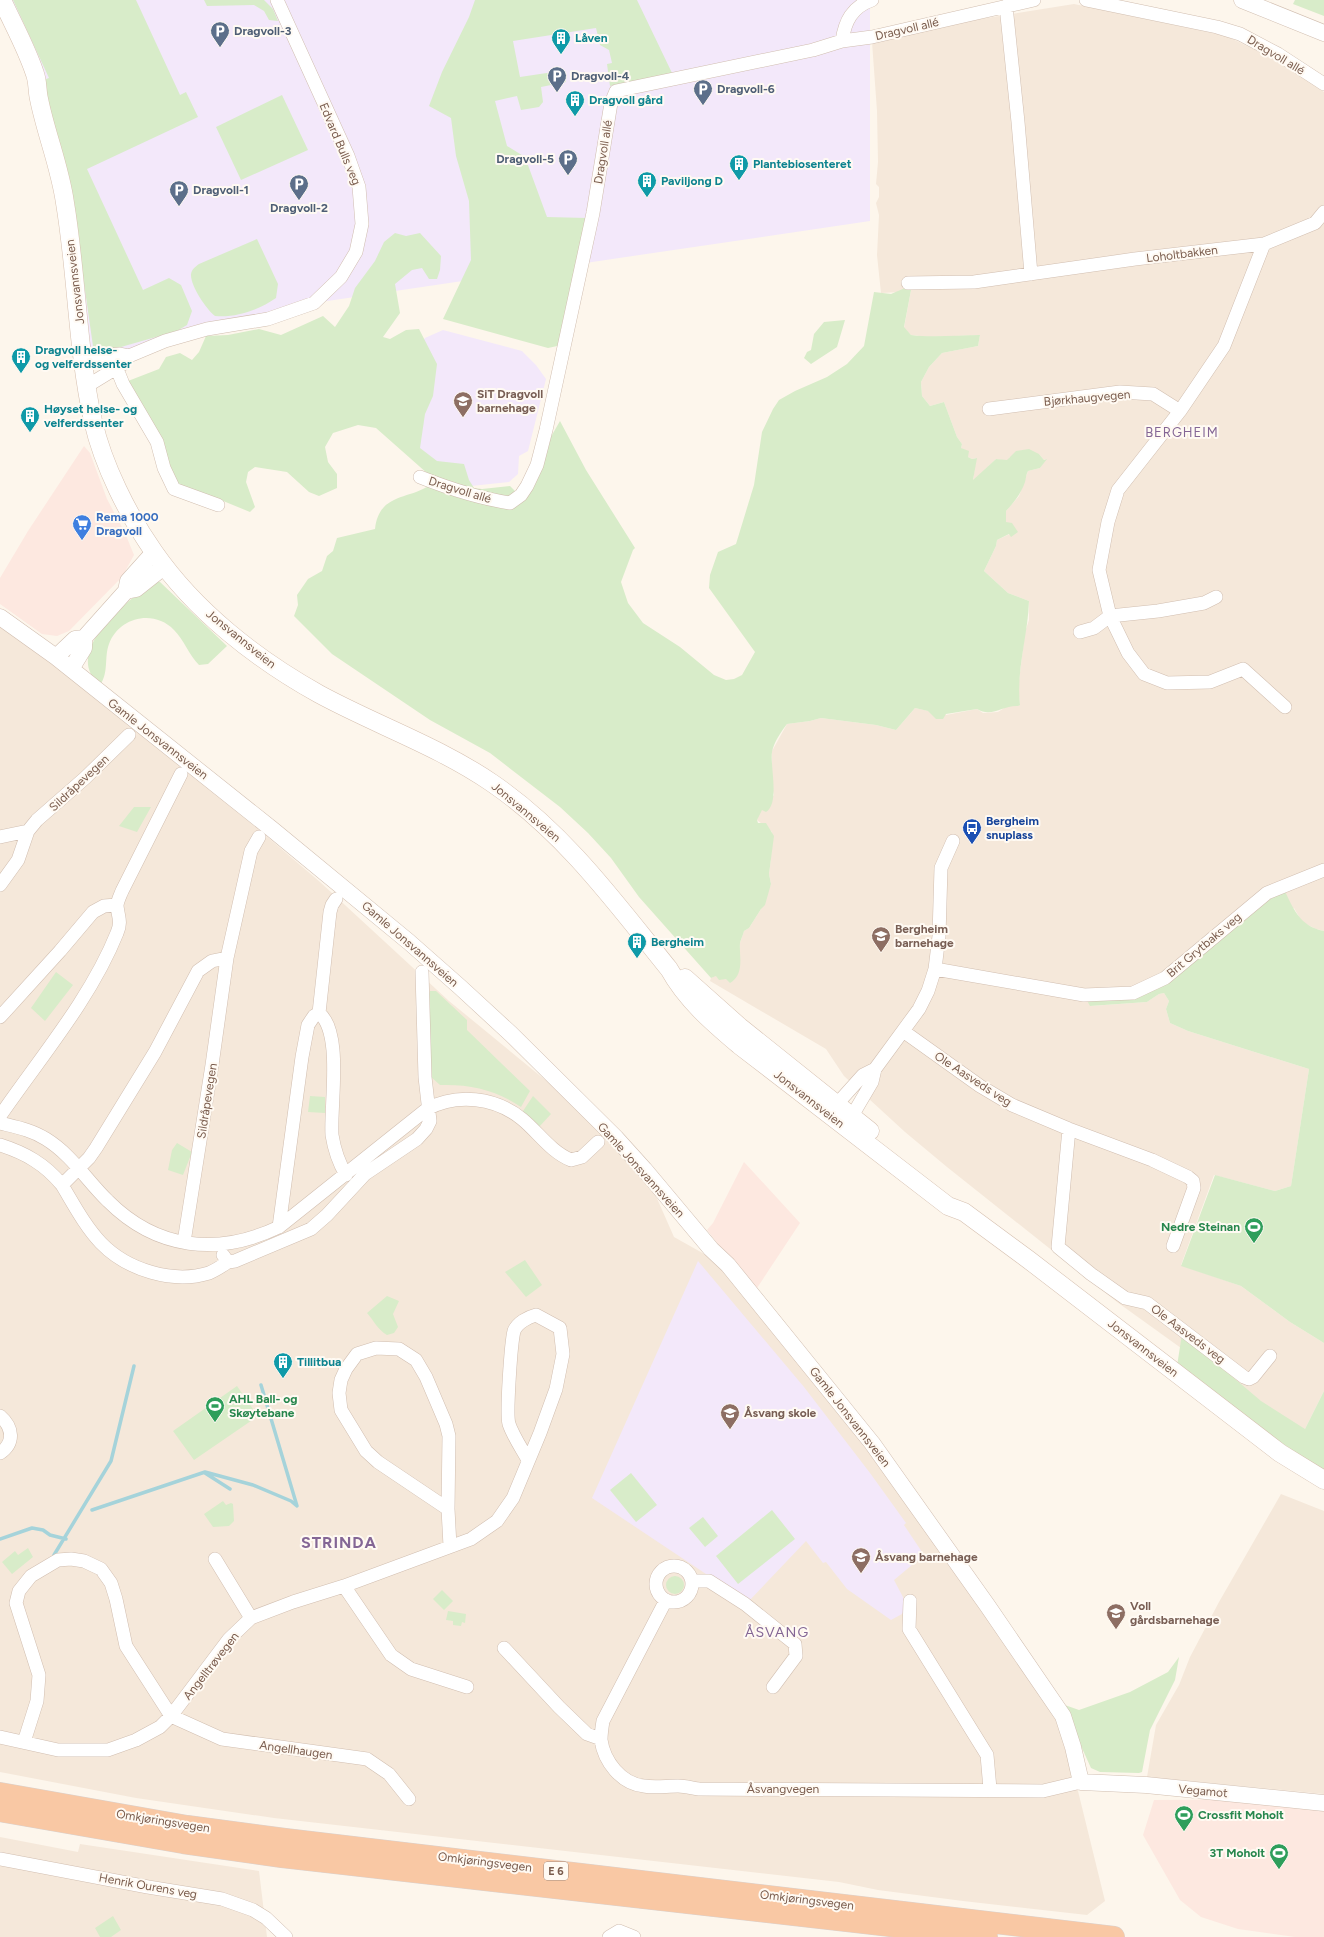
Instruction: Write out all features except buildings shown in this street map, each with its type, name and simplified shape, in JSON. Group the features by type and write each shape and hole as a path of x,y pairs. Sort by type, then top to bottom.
{"highway":[{"name":"Omkjøringsvegen","path":"0,1793 171,1823 285,1839 1114,1937"},
{"name":"Omkjøringsvegen","path":"0,1811 175,1842 282,1857 987,1937"}],"main road":[{"name":"Jonsvannsveien","path":"2,0 37,77 38,98 65,201 87,386 93,421 108,466 137,524 160,559 217,622 278,669 319,694 463,765 519,802 568,847 669,969 677,984 716,1026 739,1046 842,1114 955,1199 964,1212 1029,1260 1245,1427 1295,1464 1324,1480"},
{"name":"Jonsvannsveien","path":"0,20 27,79 38,98"}],"street":[{"name":"Edvard Bulls veg","path":"87,386 123,364 129,356 165,341 207,329 268,319 314,303 341,277 356,252 362,224 359,186 348,156 277,0"},
{"path":"842,41 847,20 852,12 858,7 872,0"},
{"name":"Dragvoll allé","path":"420,477 459,492 486,500 510,503 521,495 527,486 537,466 556,391 594,213 611,103 616,91 813,50 842,41 872,37 1034,0"},
{"name":"Dragvoll allé","path":"1086,0 1218,27 1240,34 1278,54 1324,84"},
{"path":"1242,0 1324,33"},
{"path":"1006,6 1031,274"},
{"name":"Loholtbakken","path":"908,283 974,282 1264,244 1311,225 1324,212"},
{"path":"1264,244 1224,346 1180,411 1118,490 1108,522 1099,570 1110,616 1128,654 1144,674 1167,683 1210,682 1243,669 1285,707"},
{"name":"Edvard Bulls veg","path":"84,357 120,354 129,356"},
{"path":"119,374 123,384 157,442 164,468 174,489 218,505"},
{"name":"Bjørkhaugvegen","path":"989,408 1120,392 1152,394 1180,411"},
{"path":"71,670 84,648 84,638 126,591 136,589 160,559"},
{"path":"1080,632 1094,628 1110,616 1166,610 1204,603 1216,597"},
{"name":"Gamle Jonsvannsveien","path":"0,617 56,657 297,850 409,942 511,1034 616,1138 711,1249 728,1265 840,1402 898,1478 1062,1716 1073,1747 1081,1782"},
{"path":"56,657 75,639 84,638"},
{"name":"Sildråpevegen","path":"0,885 18,860 28,831 37,820 85,778 129,735"},
{"path":"0,1116 94,979 121,921 117,905 122,892 182,774"},
{"path":"0,836 28,831"},
{"name":"Sildråpevegen","path":"184,1242 227,958 251,851 260,837"},
{"path":"842,1114 863,1075 875,1068 919,1009 928,991 935,969 939,936 942,868 953,841"},
{"name":"Brit Grytbaks veg","path":"935,969 1084,995 1133,993 1165,978 1267,893 1324,870"},
{"path":"279,1227 308,1025 314,1016 319,1012 330,912 332,905 336,900"},
{"path":"0,1017 93,912 104,906 117,905"},
{"path":"62,1185 92,1155 155,1052 189,988 203,967 216,959 227,958"},
{"path":"0,1145 25,1154 48,1170 62,1185 91,1231 110,1252 120,1259 145,1270 176,1276 190,1276 209,1273 228,1262 245,1258 311,1229 327,1215 365,1174 417,1139 423,1133 428,1115 422,972"},
{"path":"319,1012 327,1021 332,1036 333,1140 346,1175"},
{"name":"Ole Aasveds veg","path":"903,1031 998,1097 1069,1129 1152,1160 1188,1177 1193,1181 1194,1188 1173,1246"},
{"path":"842,1114 872,1082 875,1068"},
{"path":"0,1123 37,1134 58,1147 108,1201 136,1224 168,1239 201,1245 217,1245 251,1239 279,1227 346,1175 428,1115 442,1102 464,1098 488,1102 522,1118 558,1152 571,1160 582,1157 598,1142"},
{"name":"Ole Aasveds veg","path":"1069,1129 1058,1247 1091,1274 1125,1298 1147,1303 1244,1377 1249,1379 1253,1377 1270,1356"},
{"path":"217,1245 228,1262"},
{"name":"Angelltrøvegen","path":"0,1738 58,1750 108,1750 136,1740 160,1727 171,1716 229,1639 251,1618 293,1602 344,1586 471,1539 497,1522 513,1498 528,1460 556,1389 563,1354 560,1328 536,1315 528,1317 515,1330 511,1353 509,1424 528,1460"},
{"path":"448,1509 378,1462 366,1451 341,1410 341,1380 346,1369 357,1354 376,1348 399,1349 416,1360 426,1377 446,1424 449,1436 448,1509 450,1546"},
{"path":"0,1416 8,1424 11,1437 8,1445 0,1453"},
{"path":"24,1742 37,1701 39,1675 16,1603 19,1591 32,1576 58,1560 71,1558 84,1561 101,1569 106,1576 116,1599 126,1646 171,1716"},
{"path":"215,1559 251,1618"},
{"path":"672,1566 681,1567 688,1573 692,1581 692,1589 688,1596 681,1601 674,1602 666,1600 660,1596 656,1589 656,1581 659,1574 664,1569 672,1566"},
{"path":"692,1581 709,1581 744,1604 795,1644 796,1656 772,1687"},
{"path":"344,1586 391,1655 411,1669 467,1686"},
{"name":"Åsvangvegen","path":"666,1600 603,1721 601,1739 604,1752 610,1764 630,1783 644,1786 678,1786 705,1789 990,1789 1043,1791 1081,1782"},
{"path":"910,1601 909,1629 987,1754 990,1789"},
{"path":"504,1648 559,1707 587,1734 601,1739"},
{"name":"Angellhaugen","path":"171,1716 222,1739 367,1759 389,1774 409,1799"},
{"name":"Vegamot","path":"1081,1782 1138,1785 1324,1803"},
{"name":"Henrik Ourens veg","path":"0,1859 148,1887 222,1899 240,1905 259,1914 275,1925 286,1937"},
{"path":"609,1937 619,1931 634,1937"}],"shaded area":[{"path":"0,0 870,0 870,221 314,303 108,354 89,347 51,141"},
{"path":"1074,4 1226,36 1260,52 1296,73 1324,92 1324,931 1302,922 1294,908 1133,993 1084,995 1091,1006 1147,1002 1159,994 1164,993 1169,1001 1166,1009 1170,1023 1188,1031 1309,1069 1291,1186 1275,1191 1214,1175 1181,1265 1241,1286 1290,1322 1324,1343 1324,1391 1302,1435 1117,1302 947,1167 905,1132 844,1076 826,1049 710,981 711,978 739,965 740,943 744,931 749,928 761,909 771,884 769,874 772,832 757,820 759,813 774,795 772,788 772,751 787,724 821,718 876,725 896,730 915,708 946,715 977,709 983,713 998,712 1009,705 1017,706 1020,704 1018,689 1025,632 1029,620 1029,601 1008,593 984,571 996,546 997,540 1010,534 1011,536 1006,523 1006,511 1019,496 1028,471 1040,468 1046,459 1044,460 1039,454 1010,457 1007,461 996,459 973,481 976,458 972,459 968,457 961,448 962,444 957,437 944,402 930,406 922,396 921,382 929,367 942,353 978,346 980,335 929,337 911,335 904,328 912,285 900,292 881,293 877,255 879,215 876,203 879,197 879,187 876,184 878,162 877,111 872,42 968,21"},
{"name":"SiT Dragvoll barnehage","path":"443,330 522,351 536,365 546,379 528,451 519,456 518,474 509,482 471,486 391,433 387,383 425,338"},
{"path":"84,446 90,453 107,499 125,533 134,555 122,577 69,631 57,636 42,634 0,604 0,578 28,531"},
{"path":"0,623 99,693 320,882 449,1001 616,1138 644,1169 674,1237 715,1260 814,1370 1063,1716 1078,1791 1105,1901 1087,1915 963,1901 878,1890 839,1882 274,1818 136,1798 0,1772"},
{"path":"744,1162 800,1223 755,1291 707,1230 713,1223"},
{"name":"Åsvang skole","path":"698,1261 804,1387 906,1523 904,1525 924,1555 894,1580 904,1599 905,1609 902,1614 891,1620 847,1589 826,1562 823,1563 806,1541 748,1602 592,1498"},
{"path":"1281,1494 1324,1511 1324,1794 1147,1777 1156,1725 1179,1685 1190,1657 1219,1602"},
{"path":"1291,1799 1324,1803 1324,1937 1295,1937 1238,1929 1201,1917 1180,1900 1143,1835 1154,1800"},
{"path":"0,1837 78,1852 80,1844 259,1871 267,1937 0,1937"}],"green space":[{"path":"13,0 136,0 180,95 186,92 198,117 87,169 143,290 169,278 181,285 192,311 187,325 177,331 107,351 93,346 73,207 40,81 49,78"},
{"path":"204,0 264,0 273,9 278,21 269,20 264,11 254,5 207,6"},
{"path":"475,0 637,0 672,73 610,86 607,64 612,63 609,50 600,45 596,28 513,41 520,77 560,71 560,74 564,73 566,82 541,87 543,102 539,107 521,110 517,96 495,101 507,146 525,157 547,217 587,218 562,345 548,348 443,319 471,260 469,201 456,156 451,118 429,106 442,72 469,17"},
{"path":"1295,0 1324,0 1324,16 1293,4"},
{"path":"282,95 308,150 241,180 216,127"},
{"path":"395,233 406,236 420,233 441,256 440,270 437,279 429,279 422,268 412,270 395,284 400,313 383,337 390,339 406,330 419,329 437,364 433,396 425,414 420,448 437,461 464,464 469,480 474,488 482,489 510,486 518,494 560,421 586,470 635,548 621,582 628,603 643,623 680,647 714,675 726,680 734,679 742,675 755,652 709,588 710,575 718,552 736,544 754,485 762,432 779,400 795,391 827,377 847,364 864,346 874,292 891,294 912,285 904,327 911,335 980,335 978,346 942,353 929,367 921,382 922,396 930,406 944,402 957,437 962,444 961,448 969,451 968,457 972,459 977,458 973,480 996,459 1007,460 1016,451 1029,449 1039,454 1044,460 1047,459 1040,468 1028,471 1021,490 1006,511 1006,522 1012,523 1018,532 1011,537 1009,534 997,540 996,546 984,571 1008,593 1029,601 1021,666 1019,692 1020,705 1007,707 993,712 977,709 946,714 943,719 936,719 928,711 915,708 896,730 876,725 821,718 787,724 776,741 772,752 774,784 773,801 766,812 762,810 757,820 758,823 766,823 774,836 769,874 771,884 765,905 749,928 744,931 740,943 740,964 738,975 730,983 726,979 719,980 716,976 711,978 639,897 611,858 588,833 560,807 490,753 430,720 332,654 294,616 298,605 297,595 308,579 322,571 327,556 333,551 337,538 375,529 382,509 388,503 430,485 428,474 376,428 358,425 333,433 325,447 328,462 337,474 337,488 319,496 309,492 287,472 255,467 248,472 246,482 255,507 250,512 211,496 178,487 128,381 159,369 166,357 180,353 192,360 199,352 206,336 228,335 259,329 281,335 323,316 335,327 349,306 355,288 375,261 384,242"},
{"path":"257,239 278,284 276,298 247,312 231,316 215,316 203,303 196,290 191,279 192,271 199,264"},
{"path":"845,320 837,347 811,364 804,358 807,352 811,350 814,334 824,322"},
{"path":"155,581 160,582 227,646 208,664 199,665 192,657 178,634 166,623 147,618 138,619 121,627 114,635 109,644 103,680 100,685 90,672 88,658 92,643 114,615"},
{"path":"134,807 151,807 137,832 119,826"},
{"path":"1283,887 1298,915 1308,925 1315,929 1324,931 1324,1343 1290,1322 1241,1286 1181,1266 1215,1175 1275,1191 1291,1186 1309,1069 1188,1031 1170,1023 1166,1009 1169,1001 1164,993 1159,994 1147,1002 1090,1006 1084,995 1133,993"},
{"path":"56,972 73,985 45,1021 31,1008"},
{"path":"430,991 436,991 467,1020 467,1030 530,1091 521,1107 492,1092 472,1087 440,1085 431,1077 428,998"},
{"path":"310,1096 325,1097 325,1113 308,1112"},
{"path":"533,1096 551,1114 539,1127 521,1114"},
{"path":"177,1143 192,1152 183,1175 168,1170 172,1150"},
{"path":"525,1260 542,1285 526,1297 505,1272"},
{"path":"387,1296 399,1301 393,1314 398,1327 394,1333 387,1335 379,1328 367,1313"},
{"path":"1182,1334 1261,1401 1305,1429 1324,1391 1324,1471 1260,1429 1177,1366"},
{"name":"AHL Ball- og Skøytebane","path":"237,1386 258,1416 194,1460 173,1431"},
{"path":"631,1473 657,1505 636,1522 610,1490"},
{"path":"223,1501 226,1505 231,1503 233,1504 234,1521 229,1526 213,1527 204,1514"},
{"path":"772,1510 795,1539 738,1584 716,1556"},
{"path":"703,1517 718,1536 705,1547 689,1528"},
{"path":"28,1548 33,1557 12,1574 2,1562 15,1551 18,1555"},
{"path":"671,1576 679,1576 684,1581 682,1592 679,1594 671,1594 666,1589 666,1581"},
{"path":"442,1590 453,1601 444,1610 433,1599"},
{"path":"448,1611 466,1614 465,1623 462,1622 461,1626 453,1625 453,1621 446,1620"},
{"path":"1179,1657 1175,1680 1150,1730 1142,1772 1100,1772 1091,1768 1062,1704 1079,1710 1130,1692 1168,1672"},
{"path":"113,1916 121,1930 111,1937 100,1937 95,1928"}],"waterway":[{"path":"54,1555 111,1461 134,1366"},
{"path":"92,1510 205,1472 253,1485 291,1501 297,1506 261,1385"},
{"path":"205,1473 230,1489"},
{"path":"0,1539 32,1528 43,1530 50,1535 66,1539"}],"place":[{"name":"Dragvoll-3","path":"220,48"},
{"name":"Låven","path":"561,55"},
{"name":"Dragvoll-4","path":"557,93"},
{"name":"Dragvoll-6","path":"703,106"},
{"name":"Dragvoll gård","path":"575,117"},
{"name":"Dragvoll-5","path":"568,176"},
{"name":"Plantebiosenteret","path":"739,181"},
{"name":"Paviljong D","path":"647,198"},
{"name":"Dragvoll-2","path":"299,201"},
{"name":"Dragvoll-1","path":"179,207"},
{"name":"Dragvoll helse- og velferdssenter","path":"21,374"},
{"name":"SiT Dragvoll barnehage","path":"463,418"},
{"name":"Høyset helse- og velferdssenter","path":"30,433"},
{"name":"Rema 1000 Dragvoll","path":"82,541"},
{"name":"Bergheim snuplass","path":"972,845"},
{"name":"Bergheim barnehage","path":"881,953"},
{"name":"Bergheim","path":"637,959"},
{"name":"Nedre Steinan","path":"1254,1244"},
{"name":"Tillitbua","path":"283,1379"},
{"name":"AHL Ball- og Skøytebane","path":"215,1423"},
{"name":"Åsvang skole","path":"730,1430"},
{"name":"Åsvang barnehage","path":"861,1574"},
{"name":"Voll gårdsbarnehage","path":"1116,1630"},
{"name":"Crossfit Moholt","path":"1184,1832"},
{"name":"3T Moholt","path":"1279,1870"}],"district":[{"name":"BERGHEIM","path":"1182,432"},
{"name":"STRINDA","path":"339,1542"},
{"name":"ÅSVANG","path":"777,1632"}]}
